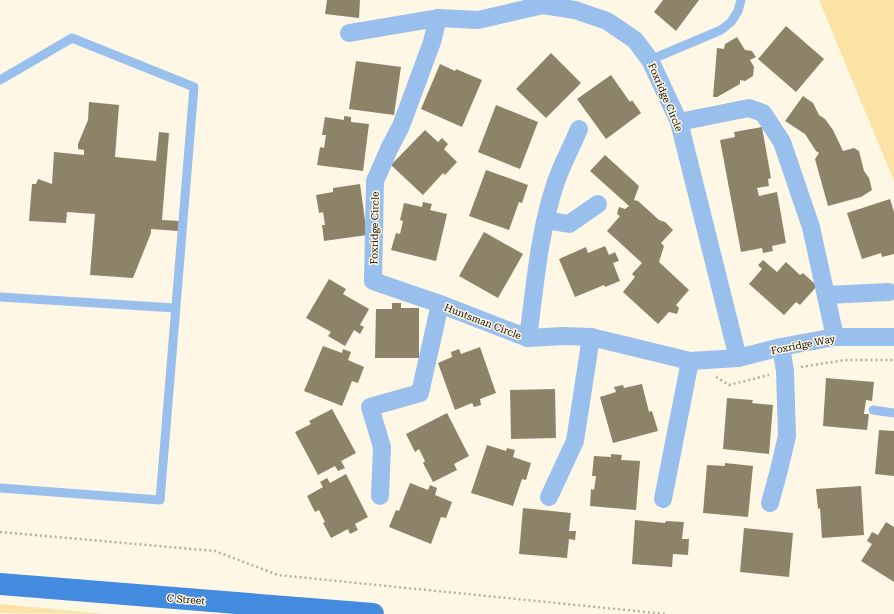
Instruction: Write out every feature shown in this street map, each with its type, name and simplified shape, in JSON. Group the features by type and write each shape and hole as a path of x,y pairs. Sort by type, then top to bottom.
{"main road":[{"name":"C Street","path":"0,584 373,614"}],"street":[{"name":"Foxridge Circle","path":"349,34 438,18 478,20 543,2 575,10 607,21 634,40 650,60 679,122 738,358"},
{"name":"Foxridge Circle","path":"373,281 375,181 401,126 432,42 438,18"},
{"path":"679,122 748,108 763,114 785,149 811,227 835,337"},
{"path":"528,338 540,245 546,220 556,182 579,129"},
{"path":"546,220 569,224 598,204"},
{"name":"Huntsman Circle","path":"373,281 440,304 528,338 563,336 591,337 690,361 738,358"},
{"path":"826,295 889,292"},
{"path":"380,496 382,447 370,407 420,393 440,304"},
{"path":"549,497 576,441 591,337"},
{"name":"Foxridge Way","path":"738,358 781,347 835,337 894,337"},
{"path":"770,503 780,470 787,436 785,371 781,347"},
{"path":"663,499 690,361"}],"lane":[{"path":"650,60 721,30 732,22 738,11 741,0"},
{"path":"0,80 72,38 194,87 160,500 0,488"},
{"path":"0,297 175,308"},
{"path":"873,410 894,412"}],"path":[{"path":"0,532 215,551 278,575 666,614"}],"shaded area":[{"path":"819,0 894,0 894,181"},
{"path":"0,604 105,614 0,613"}],"building":[{"path":"327,0 360,0 359,18 325,14"},
{"path":"663,0 699,0 676,31 654,12"},
{"path":"786,26 824,59 796,92 758,59"},
{"path":"737,37 745,50 752,51 756,57 750,60 754,67 753,76 745,81 740,80 740,84 717,97 713,97 717,48 724,49 725,44"},
{"path":"551,53 581,83 546,118 516,89"},
{"path":"356,61 401,67 394,115 349,109"},
{"path":"440,64 455,71 456,69 482,80 462,127 421,109"},
{"path":"611,75 630,102 632,100 641,113 606,139 577,99"},
{"path":"803,96 813,103 819,115 825,119 833,130 843,151 854,148 859,151 864,171 869,178 872,190 861,197 828,206 815,159 819,153 816,151 805,134 785,121"},
{"path":"89,102 119,105 115,157 156,161 159,132 169,133 162,220 179,221 178,231 151,229 151,233 133,278 90,275 95,214 67,212 66,223 29,221 32,184 36,184 38,179 52,184 54,152 84,155 84,150 78,149 78,144 88,120"},
{"path":"496,105 538,122 520,169 478,152"},
{"path":"344,116 351,117 351,122 369,124 363,171 317,165 320,147 324,148 326,135 322,135 325,117 344,120"},
{"path":"762,127 771,178 768,179 769,186 757,188 759,196 777,192 786,243 772,246 773,251 763,253 762,248 741,252 720,140 735,137 734,132"},
{"path":"425,130 438,142 442,138 448,144 444,149 457,162 445,175 443,173 423,195 391,165"},
{"path":"605,155 639,186 634,200 638,201 659,220 665,222 673,230 661,243 664,246 659,262 689,290 676,305 679,308 677,314 669,312 658,324 623,292 635,277 632,274 642,263 607,231 620,216 617,214 619,207 625,209 629,206 590,171"},
{"path":"486,170 528,185 522,203 519,202 509,230 469,216"},
{"path":"360,184 367,235 324,241 322,225 325,225 323,212 319,213 316,195 333,192 333,188"},
{"path":"890,199 894,212 894,254 882,257 881,253 862,259 847,213"},
{"path":"423,202 432,204 430,210 447,214 436,261 391,250 396,233 400,234 403,221 400,220 404,203 422,207"},
{"path":"484,232 523,254 498,298 459,276"},
{"path":"605,246 609,255 615,252 619,261 613,263 620,281 605,287 604,285 575,297 559,259 586,247 588,253"},
{"path":"763,260 777,272 786,262 800,275 803,273 817,286 800,305 796,302 784,315 749,284 762,269 758,265"},
{"path":"329,279 346,289 343,294 369,309 360,325 364,327 360,334 354,330 345,346 328,336 331,332 306,318"},
{"path":"392,303 401,303 401,308 419,308 419,358 375,358 376,309 392,309"},
{"path":"323,346 342,353 343,349 351,352 348,360 364,367 358,383 352,381 342,406 304,391"},
{"path":"480,347 496,393 480,399 481,405 474,407 472,403 455,410 438,363 452,357 451,352 459,349 461,354"},
{"path":"826,378 874,382 872,401 866,400 864,414 869,414 867,430 823,426"},
{"path":"642,384 649,412 652,411 658,431 613,443 600,397 616,392 614,387 623,385 624,388"},
{"path":"555,389 556,438 511,439 510,390"},
{"path":"727,398 753,400 752,403 773,405 769,454 723,449"},
{"path":"332,409 356,453 341,461 345,468 338,471 335,466 318,475 295,432 311,424 309,421"},
{"path":"447,413 469,456 454,464 457,470 433,482 423,463 425,461 419,449 415,452 406,434"},
{"path":"879,430 894,431 894,476 875,474"},
{"path":"487,445 506,451 507,448 515,450 513,457 531,463 526,480 522,479 513,506 471,493"},
{"path":"611,454 622,455 621,460 640,461 636,510 590,506 591,489 594,490 596,476 592,476 594,456 611,457"},
{"path":"725,463 753,466 748,517 703,513 707,465 725,466"},
{"path":"346,474 368,517 355,524 358,530 350,534 348,529 331,538 323,523 325,522 319,510 315,512 307,496 323,487 320,482 327,478 330,483"},
{"path":"410,483 428,490 430,485 437,488 435,495 452,502 446,518 441,517 431,544 389,527 396,510 399,511"},
{"path":"861,486 864,535 822,538 820,508 818,509 816,489"},
{"path":"523,508 571,513 569,531 576,531 575,540 569,539 567,558 519,554"},
{"path":"635,520 665,523 666,521 684,522 682,539 689,539 688,555 673,554 672,567 632,564"},
{"path":"886,522 894,527 894,582 861,561 872,544 867,541 872,532 878,535"},
{"path":"744,528 793,533 789,577 740,572"}]}
